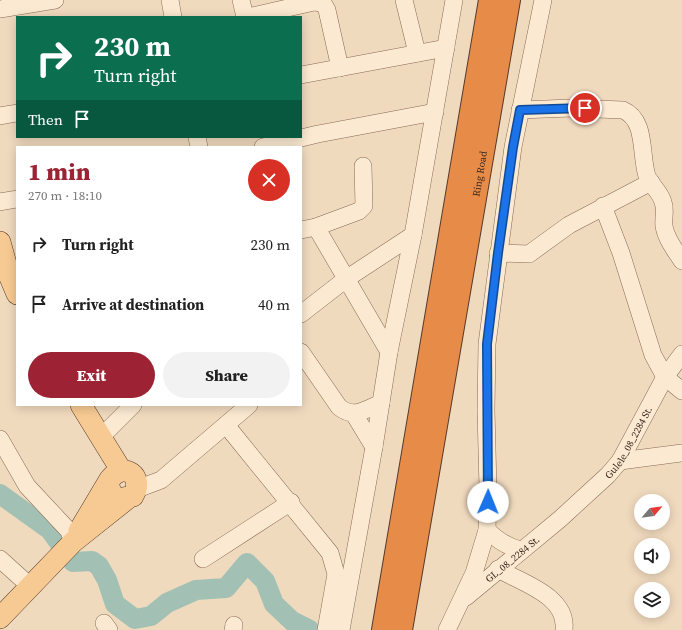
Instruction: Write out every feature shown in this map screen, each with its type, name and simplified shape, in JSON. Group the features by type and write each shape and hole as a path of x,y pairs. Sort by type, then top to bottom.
{"highway":[{"name":"Ring Road","path":"441,345 490,0"},
{"name":"Ring Road","path":"441,345 509,0"},
{"path":"383,630 441,345"},
{"path":"401,630 441,345"}],"main road":[{"path":"0,242 9,275 16,292"},
{"path":"82,406 102,436 114,477"},
{"path":"0,618 67,549 132,494 137,479 130,472 114,477 67,549"}],"street":[{"path":"0,9 30,2 55,0"},
{"path":"170,0 173,16"},
{"path":"241,0 246,16"},
{"path":"404,0 417,53"},
{"path":"336,628 374,447 389,352 413,235 454,0"},
{"path":"447,630 464,598 474,573 486,530 488,488 486,410 487,344 513,147 543,0"},
{"path":"251,16 314,2 323,3 327,10 340,68"},
{"path":"302,75 446,48"},
{"path":"520,110 571,108 623,110 630,113 634,117 644,149 647,176 658,190 664,203 664,225 668,240 682,261"},
{"path":"302,138 435,112"},
{"path":"0,116 16,114"},
{"path":"267,146 301,138"},
{"path":"363,166 364,206 359,211 308,228 346,278 389,352"},
{"path":"498,253 529,254 569,225 651,182"},
{"path":"0,202 16,199"},
{"path":"603,206 621,253 653,355 665,378 682,391"},
{"path":"302,313 346,278 413,235"},
{"name":"Gulele_08_2284 St.","path":"560,519 608,475 620,461 665,378 682,354"},
{"path":"302,356 339,407 345,412 354,414 381,404"},
{"path":"102,436 132,406"},
{"path":"132,494 161,480 248,406"},
{"path":"354,414 374,447"},
{"path":"226,424 291,502 330,552 334,561 336,574 336,628"},
{"path":"0,439 27,486 69,531 67,549"},
{"path":"620,461 682,453"},
{"path":"203,559 291,502"},
{"name":"GL_08_2284 St.","path":"464,598 498,570 517,549 560,519"},
{"path":"486,530 498,540 517,549"},
{"path":"0,558 31,587"},
{"path":"498,570 551,599 562,611 564,630"},
{"path":"440,630 464,598"}],"waterway":[{"path":"0,494 50,530 73,562 92,561 99,566 107,580 115,604 135,619 151,616 167,603 196,590 226,588 247,563 265,581 274,604 292,621 310,630"}],"route":[{"path":"488,502 486,410 487,344 498,253 513,147 520,110 585,108"}]}
